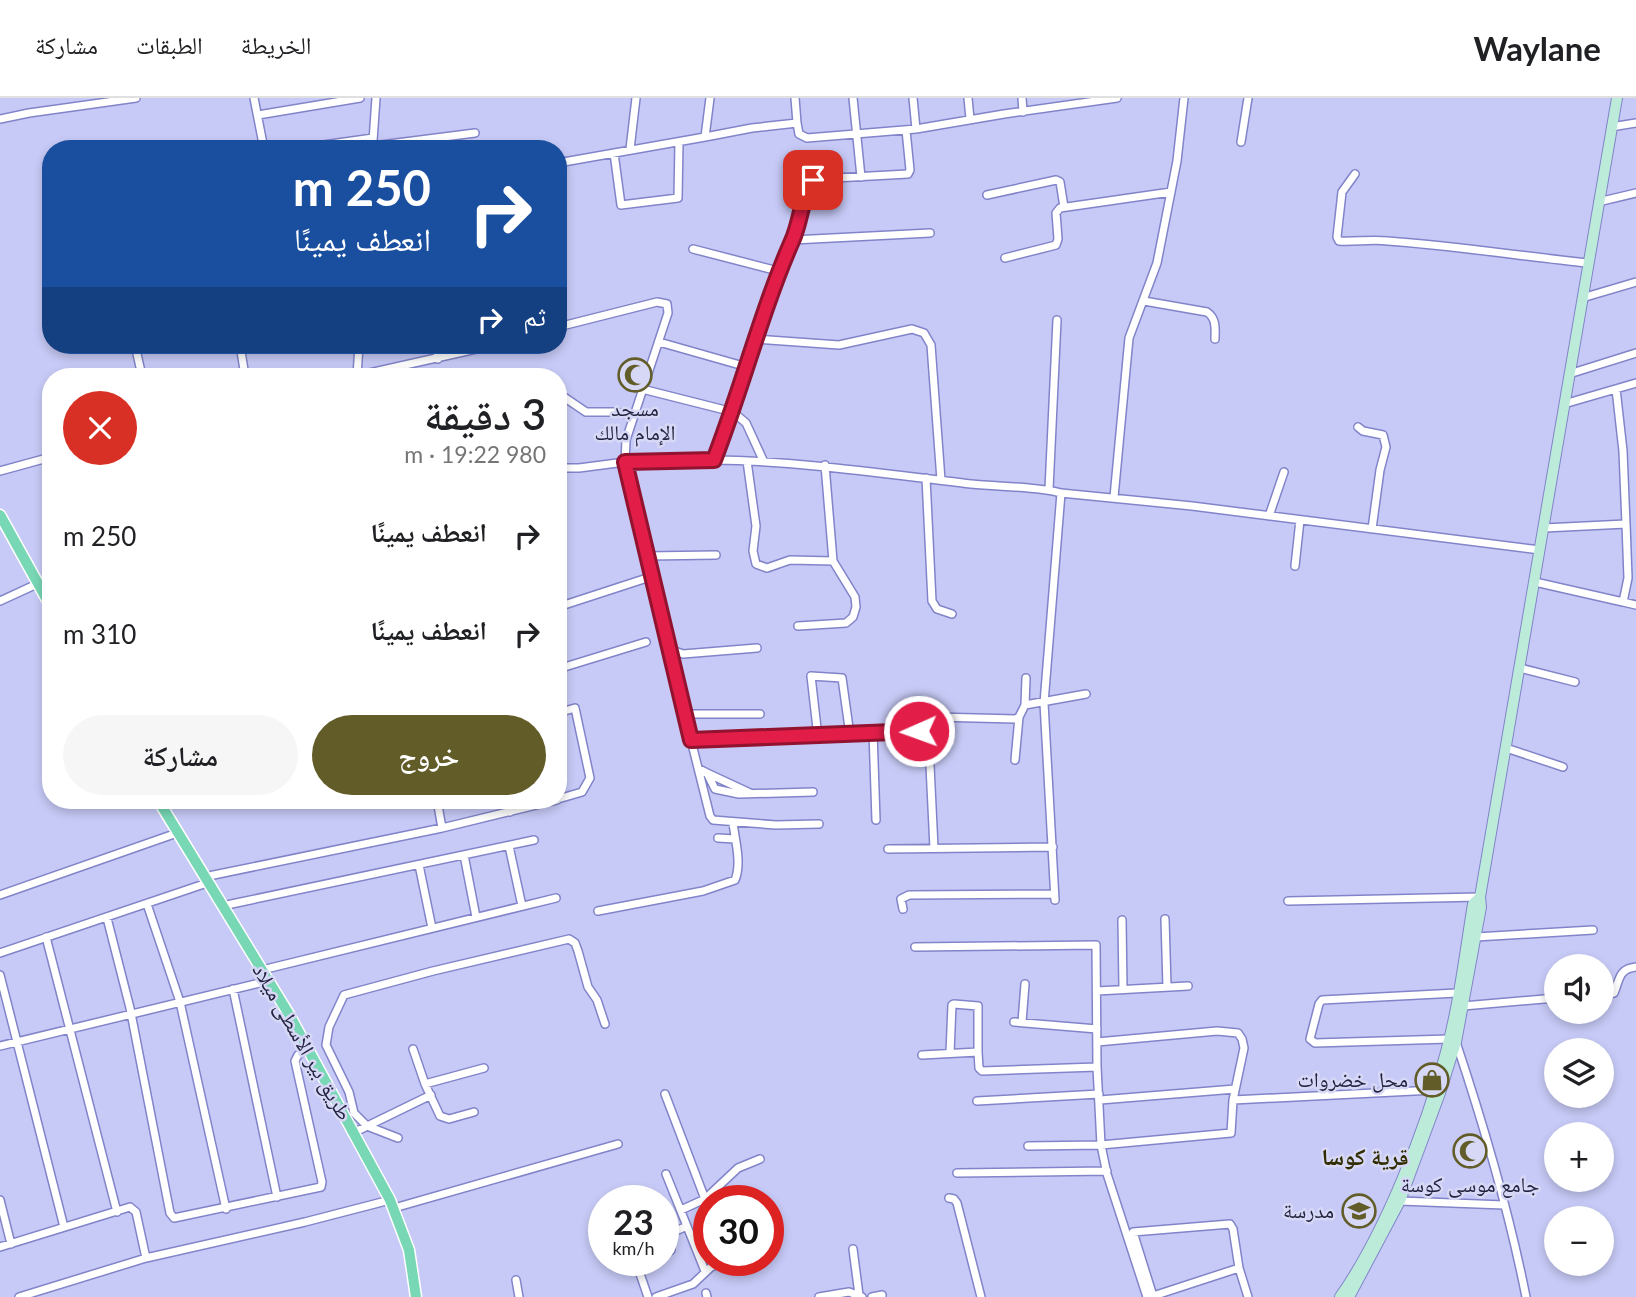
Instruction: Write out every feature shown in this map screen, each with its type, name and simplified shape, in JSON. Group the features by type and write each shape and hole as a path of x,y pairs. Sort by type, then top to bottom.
{"main road":[{"path":"0,515 3,528 42,592"},
{"name":"طريق بير الأسطى ميلاد","path":"163,809 308,1048 392,1204 409,1250 416,1297"}],"street":[{"path":"0,119 136,98"},
{"path":"254,98 262,140"},
{"path":"258,115 360,98"},
{"path":"373,140 376,98"},
{"path":"630,149 636,98"},
{"path":"705,136 710,98"},
{"path":"795,98 797,123 802,137 916,129 1117,98"},
{"path":"853,98 861,177"},
{"path":"913,98 916,129"},
{"path":"968,98 970,119"},
{"path":"1022,98 1023,112"},
{"path":"1114,497 1129,338 1157,263 1180,141 1184,98"},
{"path":"1241,142 1248,98"},
{"path":"1349,1297 1399,1201 1449,1056 1462,1006 1476,937 1480,897 1617,98"},
{"path":"567,161 752,128 797,123"},
{"path":"1611,127 1636,123"},
{"path":"714,460 733,412 778,271 793,240 810,182 816,179 910,173 906,130"},
{"path":"410,140 475,133"},
{"path":"614,153 621,205 678,198 679,142"},
{"path":"1355,174 1342,192 1337,237 1339,241 1384,240 1588,263"},
{"path":"987,195 1056,180 1060,182 1065,207"},
{"path":"1005,258 1056,245 1056,213 1060,208 1171,191"},
{"path":"1598,202 1636,193"},
{"path":"793,240 930,233"},
{"path":"694,249 778,271"},
{"path":"1582,298 1636,282"},
{"path":"567,325 662,301 667,304 668,313 626,440 625,462 710,816 716,821 733,823 819,824"},
{"path":"1144,301 1207,312 1216,324 1215,339"},
{"path":"1049,489 1057,320"},
{"path":"756,339 839,345 912,328 924,333 931,345 941,480"},
{"path":"659,342 747,367"},
{"path":"1569,374 1636,353"},
{"path":"437,354 438,359"},
{"path":"403,368 458,354"},
{"path":"1564,404 1636,383"},
{"path":"642,389 733,412 746,423 763,460"},
{"path":"1616,389 1624,462 1628,578 1623,603"},
{"path":"567,399 586,412 617,412 633,416"},
{"path":"1358,427 1363,431 1383,435 1386,447 1372,528"},
{"path":"0,471 42,459"},
{"path":"567,468 625,462 714,460 763,460 825,465 1013,489 1049,489 1062,493 1114,497 1540,550"},
{"path":"747,461 756,526 752,551 756,564 766,568 779,566 790,560 832,561"},
{"path":"798,626 846,623 853,617 855,597 832,561 825,465"},
{"path":"1269,516 1284,472"},
{"path":"926,478 932,601 937,609 952,614"},
{"path":"903,909 901,899 909,895 1054,897 1044,703 1062,493"},
{"path":"1295,566 1300,520"},
{"path":"1544,528 1626,524"},
{"path":"647,556 716,555"},
{"path":"567,604 643,579"},
{"path":"1535,582 1636,606"},
{"path":"0,601 37,584"},
{"path":"567,666 646,642"},
{"path":"669,649 683,654 757,648"},
{"path":"1520,668 1575,682"},
{"path":"818,737 811,676 842,678 850,735"},
{"path":"1015,760 1019,717 1025,705 1026,678"},
{"path":"1025,705 1086,695"},
{"path":"567,710 575,708 590,778 582,792 567,797"},
{"path":"685,714 760,714"},
{"path":"691,740 916,732 937,717 1010,720 1019,717"},
{"path":"873,732 876,820"},
{"path":"916,732 927,739 929,745 934,848"},
{"path":"1507,748 1563,767"},
{"path":"699,769 707,773 715,789 732,793 813,792"},
{"path":"439,809 442,828"},
{"path":"0,953 147,904 205,880 522,809"},
{"path":"598,911 731,883 738,873 733,823"},
{"path":"0,895 177,833"},
{"path":"718,838 735,839"},
{"path":"222,906 534,840"},
{"path":"509,846 522,906"},
{"path":"888,849 1053,847"},
{"path":"464,855 476,917"},
{"path":"419,865 432,928"},
{"path":"1288,901 1480,897"},
{"path":"1480,897 1474,904 1457,993 1453,1040 1504,1205 1526,1297"},
{"path":"262,970 556,898"},
{"path":"147,904 180,1002 226,1209"},
{"path":"107,918 131,1014 172,1216 177,1218 319,1189 322,1185 296,1065 298,1055 308,1048"},
{"path":"1165,919 1167,988"},
{"path":"1122,920 1123,989"},
{"path":"1476,937 1593,930"},
{"path":"46,937 117,1212"},
{"path":"398,1138 367,1126 354,1113 349,1092 326,1045 329,1027 344,995 569,939 578,951 588,987 597,1000 605,1024"},
{"path":"915,947 1095,944 1101,1145 1107,1171 1151,1297"},
{"path":"1614,993 1621,972 1626,968 1636,967"},
{"path":"0,975 64,1227"},
{"path":"0,1046 268,981"},
{"path":"1025,984 1018,1022 1097,1029"},
{"path":"1097,991 1188,986"},
{"path":"233,989 277,1197"},
{"path":"1453,1040 1315,1043 1310,1039 1322,1000 1457,993"},
{"path":"1462,1006 1544,999"},
{"path":"950,1053 954,1003 978,1006 978,1052 979,1068 982,1071 1097,1067"},
{"path":"1028,1146 1101,1145 1230,1133 1233,1100 1244,1048 1240,1035 1233,1031 1097,1042"},
{"path":"413,1049 437,1111 446,1119 474,1112"},
{"path":"922,1055 978,1052"},
{"path":"1387,1220 1449,1056"},
{"path":"425,1084 484,1068"},
{"path":"977,1101 1235,1089"},
{"path":"1233,1100 1434,1090"},
{"path":"665,1094 700,1185"},
{"path":"354,1133 432,1095"},
{"path":"19,1297 146,1258 392,1204 618,1144"},
{"path":"720,1185 734,1171 760,1159"},
{"path":"957,1173 1107,1171"},
{"path":"666,1174 693,1241"},
{"path":"949,1198 957,1203 981,1297"},
{"path":"0,1200 11,1244"},
{"path":"1399,1201 1504,1205"},
{"path":"681,1210 693,1204"},
{"path":"0,1247 130,1208 135,1209 146,1258"},
{"path":"1151,1297 1132,1234 1134,1231 1230,1224 1248,1297"},
{"path":"679,1230 687,1226"},
{"path":"1340,1297 1377,1240"},
{"path":"819,1297 849,1292 861,1296 852,1249"},
{"path":"1151,1297 1239,1268"},
{"path":"641,1276 648,1297"},
{"path":"656,1297 693,1284 700,1276"},
{"path":"516,1280 519,1297"},
{"path":"872,1297 882,1296"}],"place":[{"name":"مسجد الإمام مالك","path":"635,375"},
{"name":"محل خضروات","path":"1432,1080"},
{"name":"جامع موسى كوسة","path":"1470,1151"},
{"name":"مدرسة","path":"1359,1211"}],"district":[{"name":"قرية كوسا","path":"1365,1157"}],"route":[{"path":"813,180 810,182 793,240 778,271 733,412 714,460 625,462 691,740 919,731"}]}
